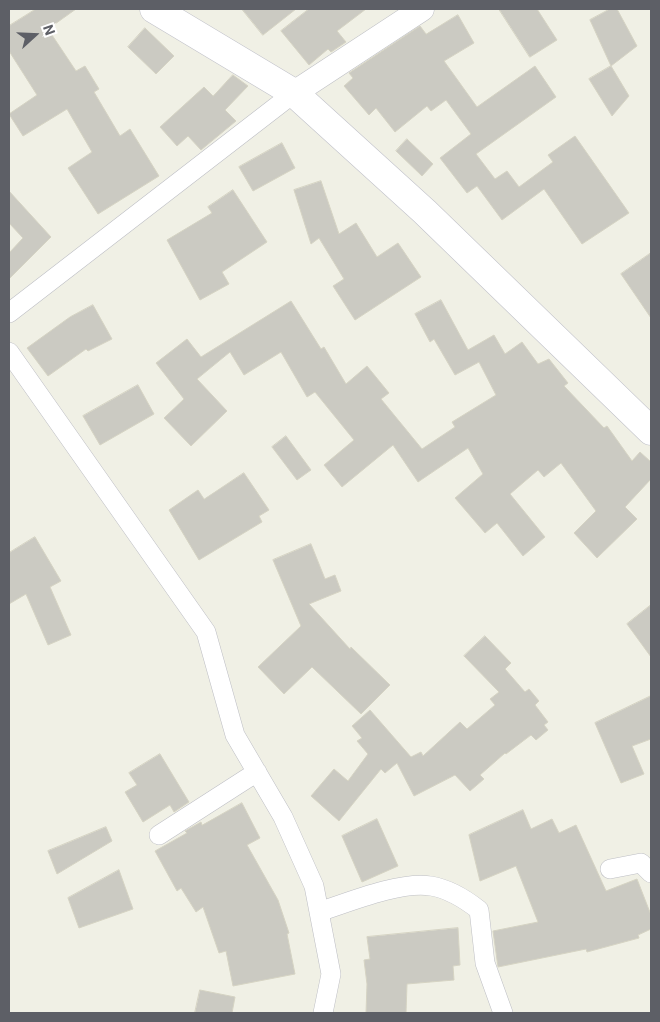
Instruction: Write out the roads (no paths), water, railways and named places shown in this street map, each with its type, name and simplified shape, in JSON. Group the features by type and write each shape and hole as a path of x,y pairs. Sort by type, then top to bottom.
{"main road":[{"path":"154,9 294,93 425,212 651,431"}],"street":[{"path":"9,313 294,93 422,9"},
{"path":"9,352 206,632 235,735 283,817 314,886 331,974 323,1013"},
{"path":"159,835 256,772"},
{"path":"610,869 641,863 651,873"},
{"path":"319,912 389,890 431,886 460,896 480,910 485,963 503,1013"}]}
